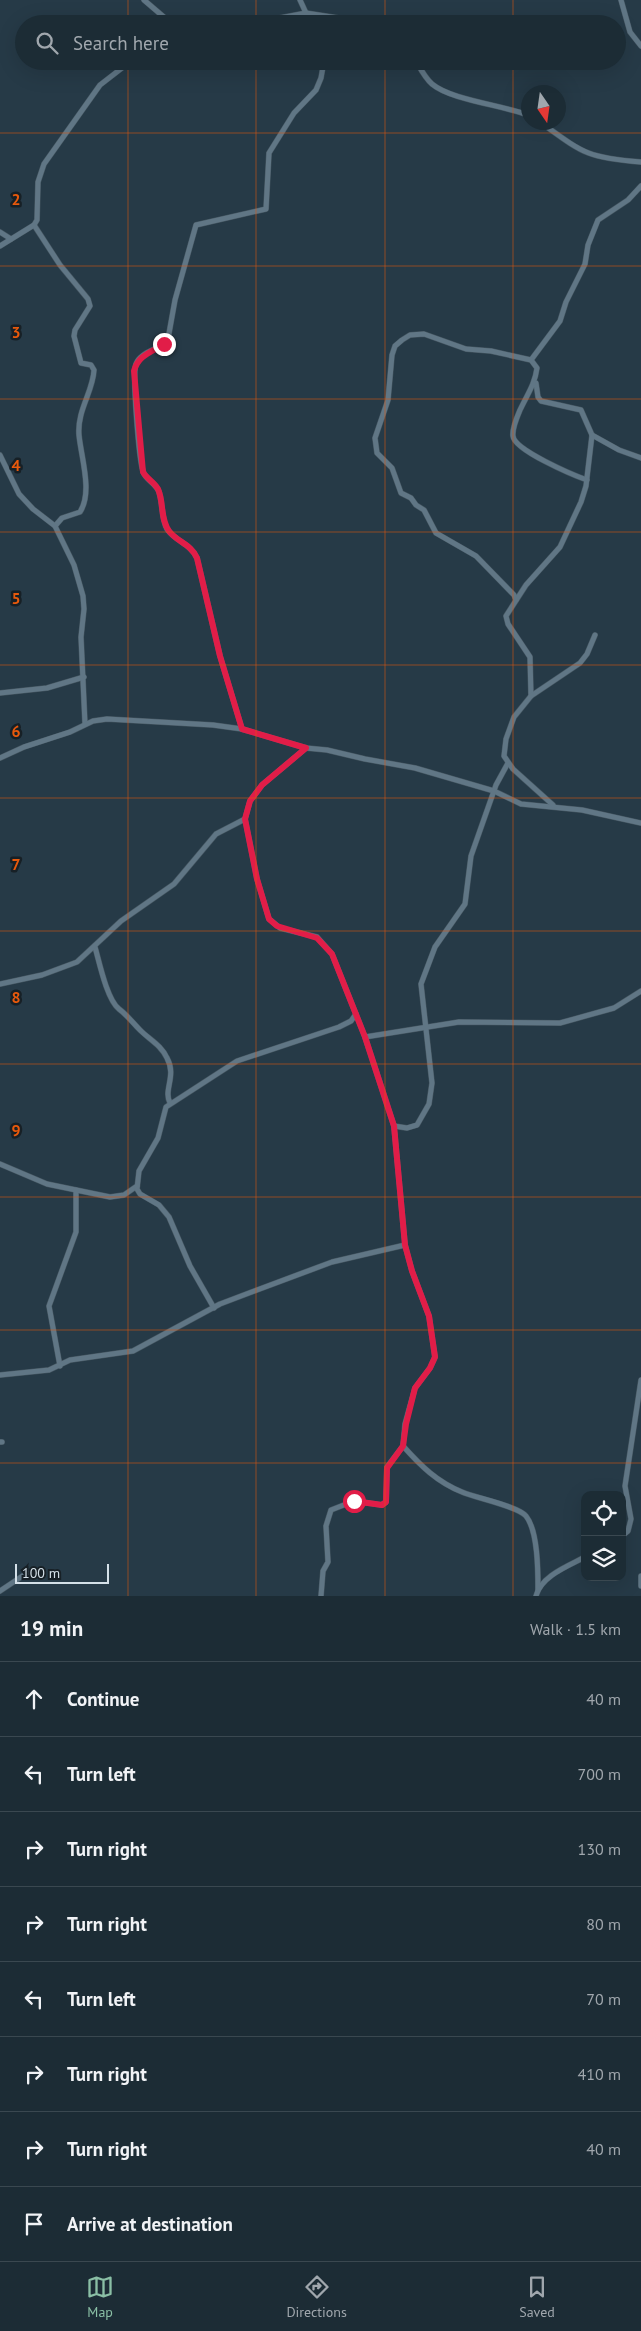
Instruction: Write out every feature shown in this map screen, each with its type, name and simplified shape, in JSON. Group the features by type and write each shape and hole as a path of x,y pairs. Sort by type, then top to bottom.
{"street":[{"path":"144,0 162,15"},
{"path":"300,0 306,13"},
{"path":"621,0 625,15"},
{"path":"295,15 306,13 325,15"},
{"path":"626,18 630,32 641,46"},
{"path":"0,246 34,225 37,220 38,182 44,164 100,85 119,70"},
{"path":"242,729 220,656 197,558 192,549 169,531 164,524 159,492 154,483 143,472 134,371 138,361 168,339 175,300 187,264 196,225 266,209 268,153 294,112 316,90 322,70"},
{"path":"422,70 432,85 447,92 521,112"},
{"path":"550,130 568,144 592,156 641,162"},
{"path":"531,360 560,321 566,302 585,264 588,245 598,220 628,200 641,186"},
{"path":"34,225 60,264 88,299 90,306 74,336 81,363 91,365 94,370 82,405 79,425 85,465 85,502 80,512 62,518 55,526"},
{"path":"0,232 10,239"},
{"path":"516,600 514,594 476,556 436,533 424,510 416,505 411,498 401,493 392,468 379,456 374,442 388,400 395,346 410,335 424,334 466,349 491,351 531,360 537,368 536,382 538,397 541,401 581,410 592,435 587,480 581,502 560,547 516,600 506,619 530,657 531,696"},
{"path":"536,382 520,411 512,434 514,439 524,448 553,466 587,480"},
{"path":"592,435 619,450 641,458"},
{"path":"0,456 22,498 55,526 74,565 83,596 81,637 85,724"},
{"path":"554,806 508,763 504,752 510,722 531,696 580,663 587,654 595,635"},
{"path":"0,693 45,688 84,677"},
{"path":"0,758 24,747 100,720 119,718 188,725 213,725 242,729 306,748 327,750 415,768 494,791 518,804 554,806 641,823"},
{"path":"306,748 262,785 250,801 245,819 251,854 269,919 277,926 313,935 326,944 335,960 365,1037 394,1126 405,1245 412,1271 429,1316 435,1357 430,1368 415,1388 406,1424 403,1446 387,1468 386,1502 382,1505 354,1501 331,1510 326,1526 328,1562 323,1571 322,1596"},
{"path":"394,1126 407,1128 417,1125 429,1104 432,1083 421,984 435,947 465,904 471,856 494,791 508,763"},
{"path":"0,984 42,975 69,966 96,947 121,920 174,884 216,834 245,819"},
{"path":"96,947 105,980 116,1005 141,1031 156,1042 168,1059 172,1074 168,1091 170,1103"},
{"path":"365,1037 468,1022 560,1023 614,1008 641,991"},
{"path":"214,1308 190,1266 169,1217 159,1205 140,1194 137,1186 139,1171 158,1138 164,1112 170,1103 237,1061 339,1027 351,1021 356,1014"},
{"path":"0,1164 47,1184 116,1197 127,1194 137,1186"},
{"path":"60,1366 49,1306 76,1232 76,1190"},
{"path":"0,1375 41,1372 74,1359 120,1354 141,1348 214,1308 249,1292 332,1262 405,1245"},
{"path":"626,1491 625,1486 641,1380"},
{"path":"403,1446 431,1475 442,1483 481,1499 521,1510 528,1518 532,1530 538,1566 537,1593"},
{"path":"626,1492 631,1519 626,1533"},
{"path":"537,1593 553,1575 581,1559"},
{"path":"0,1591 27,1573"},
{"path":"641,1576 641,1586"}],"route":[{"path":"164,344 149,352 138,361 134,371 134,388 143,472 157,486 164,524 174,536 192,549 197,558 220,656 242,729 306,748 268,778 257,790 250,801 245,819 246,830 257,879 269,919 280,928 313,935 326,944 350,995 374,1061 394,1126 405,1245 412,1271 429,1316 432,1332 435,1352 434,1363 415,1388 406,1424 403,1446 390,1461 387,1468 386,1502 382,1505 360,1500 354,1501"}]}
